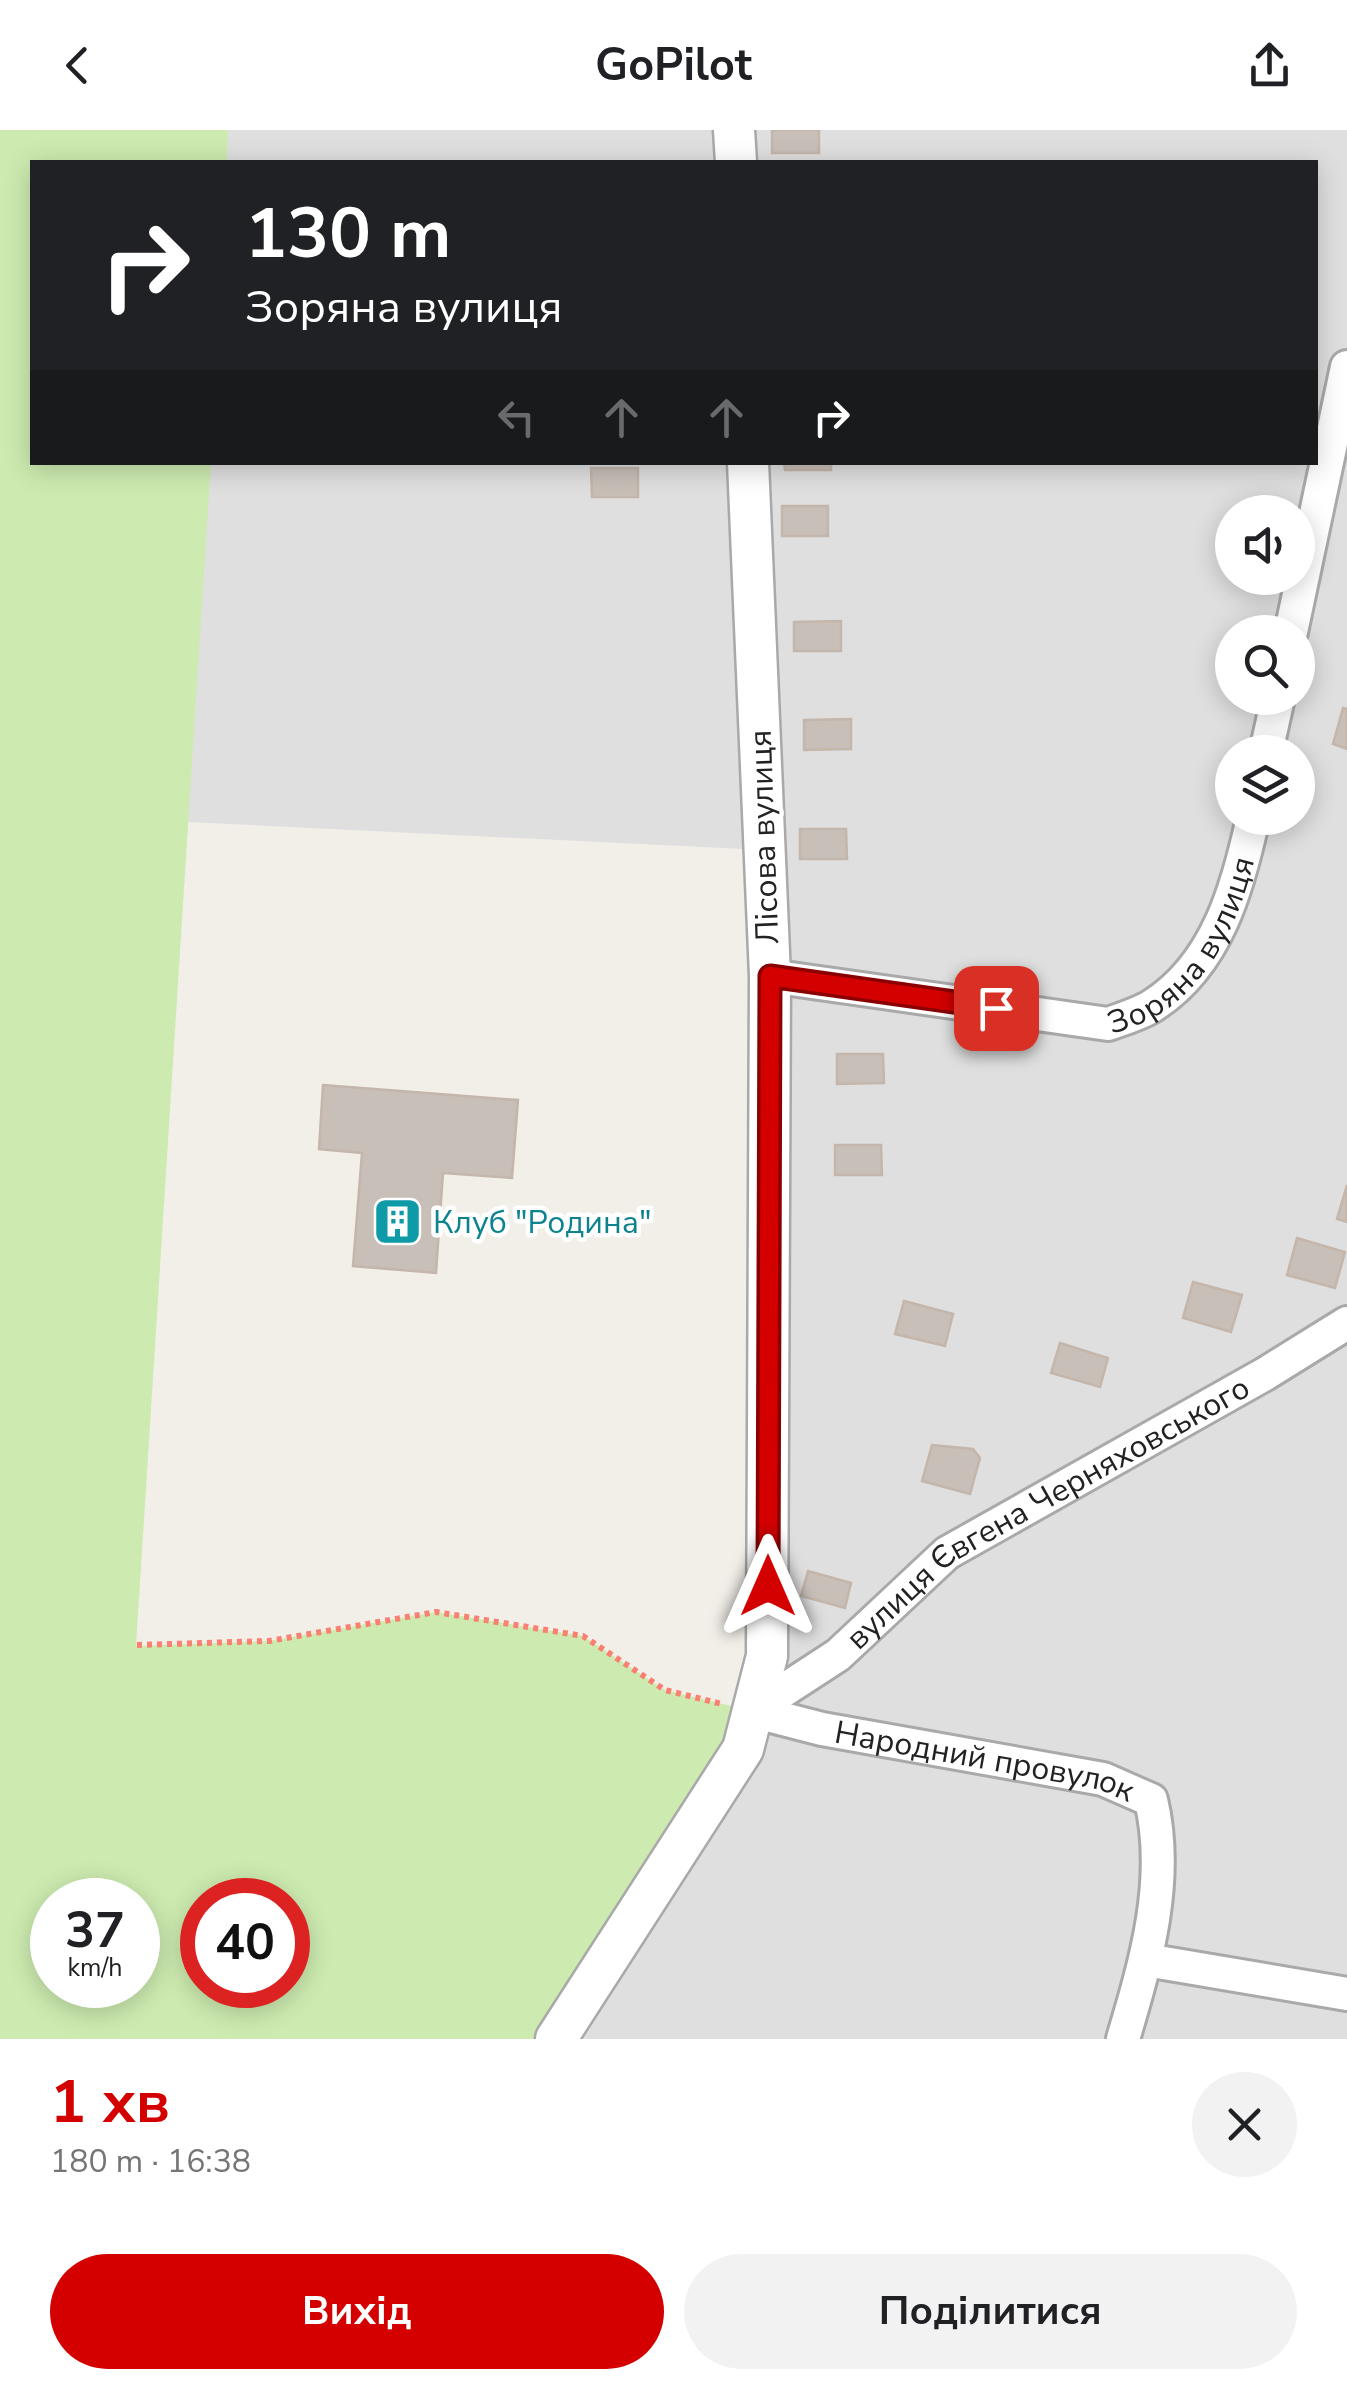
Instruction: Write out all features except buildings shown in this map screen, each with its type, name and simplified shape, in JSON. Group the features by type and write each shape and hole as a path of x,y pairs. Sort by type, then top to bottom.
{"street":[{"path":"734,130 736,160"},
{"path":"1296,615 1347,367"},
{"name":"Лісова вулиця","path":"556,2039 748,1730 767,1656 770,976 748,465"},
{"name":"Зоряна вулиця","path":"770,976 1108,1024 1153,1006 1194,965 1224,921 1249,835"},
{"name":"вулиця Євгена Черняховського","path":"748,1730 838,1655 947,1553 1265,1374 1347,1323"},
{"name":"Народний провулок","path":"748,1730 822,1729 1103,1779 1151,1800 1161,1844 1146,1960 1123,2039"},
{"path":"1146,1960 1347,1994"}],"path":[{"path":"137,1644 269,1640 436,1612 583,1636 665,1690 748,1730"}],"shaded area":[{"path":"227,130 1347,130 1347,2039 551,2039 767,1656 765,850 188,822 208,465 1318,465 1318,160 225,160"}],"green space":[{"path":"0,130 228,130 227,160 30,160 30,465 211,465 136,1646 269,1641 436,1612 583,1636 665,1690 752,1711 556,2039 0,2039"}],"place":[{"name":"Клуб \"Родина\"","path":"398,1222"}],"route":[{"path":"768,1586 770,976 996,1008"}]}
